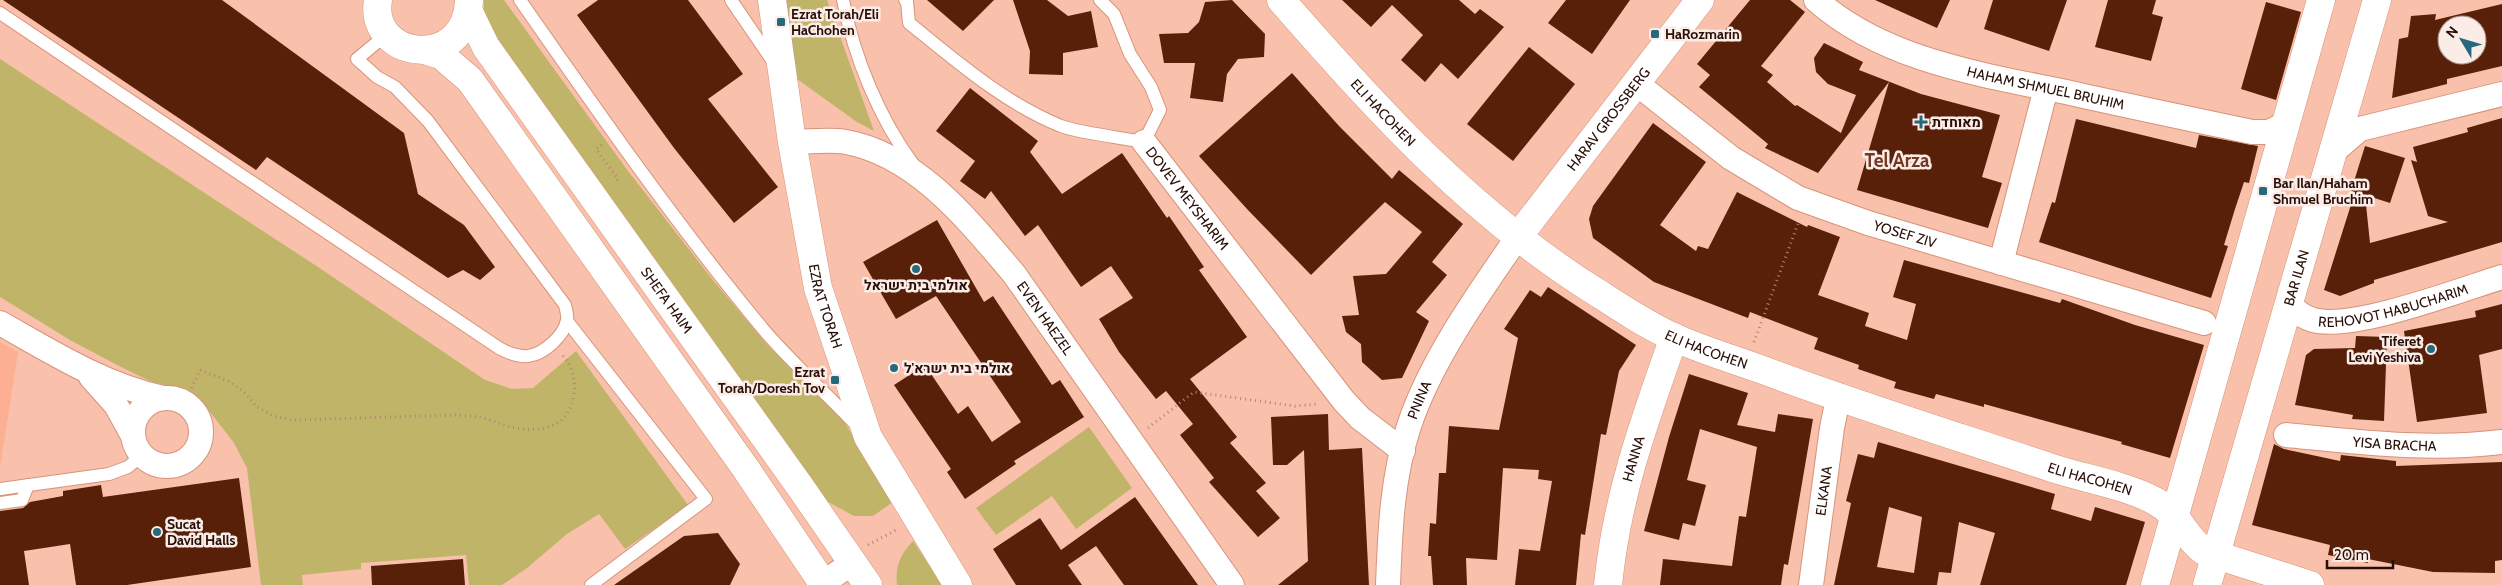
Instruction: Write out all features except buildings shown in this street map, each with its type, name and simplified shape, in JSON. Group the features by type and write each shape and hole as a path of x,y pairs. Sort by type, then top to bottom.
{"street":[{"path":"378,0 380,20 387,34 399,44 413,50 428,51 441,56 470,80 746,469 822,584 850,559"},
{"name":"EZRAT TORAH","path":"772,0 792,142 818,288 868,437 958,585"},
{"name":"ELI HACOHEN","path":"1281,0 1360,91 1406,139 1517,238 1591,289 1674,337 1838,398 2053,469 2144,496 2156,501 2176,516 2195,544 2216,556 2310,585"},
{"name":"HARAV GROSSBERG","path":"1517,238 1700,0"},
{"name":"HAHAM SHMUEL BRUHIM","path":"1816,0 1838,19 1894,48 1953,67 2256,133 2269,132 2287,123"},
{"path":"2155,585 2321,0"},
{"name":"BAR ILAN","path":"2207,585 2377,0"},
{"path":"428,51 442,47 455,38 464,26 469,6"},
{"name":"SHEFA HAIM","path":"469,6 486,47 868,585"},
{"name":"YOSEF ZIV","path":"1636,83 1731,158 1806,201 1841,215 2204,323"},
{"path":"2001,262 2046,88"},
{"path":"2332,153 2360,129 2502,94"},
{"name":"EVEN HAEZEL","path":"792,142 845,141 901,162 928,184 983,237 1014,274 1232,585"},
{"name":"DOVEV MEYSHARIM","path":"1144,142 1344,401 1360,418 1403,451"},
{"name":"PNINA","path":"1388,585 1391,521 1408,428 1422,391 1440,357 1517,238"},
{"name":"REHOVOT HABUCHARIM","path":"2289,303 2300,314 2314,320 2345,321 2397,309 2502,277"},
{"path":"0,323 84,370 128,389 174,400 198,419 201,430 200,442 194,452 185,460 174,465 163,466 151,462 138,446 116,405 84,370"},
{"name":"HANNA","path":"1608,585 1612,546 1624,487 1674,337"},
{"name":"ELKANA","path":"1812,585 1832,428 1838,398"},
{"path":"138,446 134,426 144,407 174,400"},
{"name":"YISA BRACHA","path":"2286,435 2371,443 2423,445 2473,445 2502,442"}],"lane":[{"path":"520,0 632,160 730,287 765,330 868,437"},
{"path":"731,0 783,75"},
{"path":"843,0 846,17 869,83 901,147 928,184"},
{"name":"DOVEV MEYSHARIM","path":"904,0 907,2 909,23 978,79 1026,108 1062,126 1144,142"},
{"path":"1100,0 1114,14 1130,54 1150,87 1160,110 1144,142"},
{"path":"0,13 499,348 514,355 529,356 551,344 567,321"},
{"path":"387,34 357,59 377,77 395,87 428,121 558,293 565,305 567,321 706,499 592,585"},
{"path":"0,489 110,474 128,467 138,446"},
{"path":"0,503 22,500 28,485"}],"path":[{"path":"596,149 618,179"},
{"path":"1745,364 1806,201"},
{"path":"174,400 200,370 228,381 243,391 256,406 273,416 292,420 457,415 481,417 510,427 535,429 559,424 572,408 574,388 570,363 551,344"},
{"path":"1131,440 1194,392 1295,406 1344,401"},
{"path":"850,559 917,520"}],"shaded area":[{"path":"484,0 504,0 628,171 712,279 768,346 834,405 893,502 873,516 854,516 823,499 497,47 484,16"},
{"path":"784,0 827,0 874,131 857,122 797,79"},
{"path":"0,59 318,267 485,380 512,389 533,388 576,351 688,505 625,549 599,514 567,534 527,568 502,585 469,585 466,555 361,563 361,569 302,575 303,585 261,585 247,468 234,443 204,404 176,388 150,381 121,367 70,340 0,297"},
{"path":"0,342 18,352 0,468"},
{"path":"1089,427 1132,488 1076,529 1052,496 996,535 976,508"},
{"path":"913,541 942,585 897,585 899,561"}],"place":[{"name":"Ezrat Torah/Eli HaChohen","path":"781,22"},
{"name":"HaRozmarin","path":"1655,34"},
{"name":"מאוחדת","path":"1921,122"},
{"name":"Bar Ilan/Haham Shmuel Bruchim","path":"2263,191"},
{"name":"אולמי בית ישראל","path":"916,269"},
{"name":"Tiferet Levi Yeshiva","path":"2431,349"},
{"name":"אולמי בית ישרא'ל","path":"894,368"},
{"name":"Ezrat Torah/Doresh Tov","path":"835,380"},
{"name":"Sucat David Halls","path":"157,532"}],"district":[{"name":"Tel Arza","path":"1897,160"}]}
